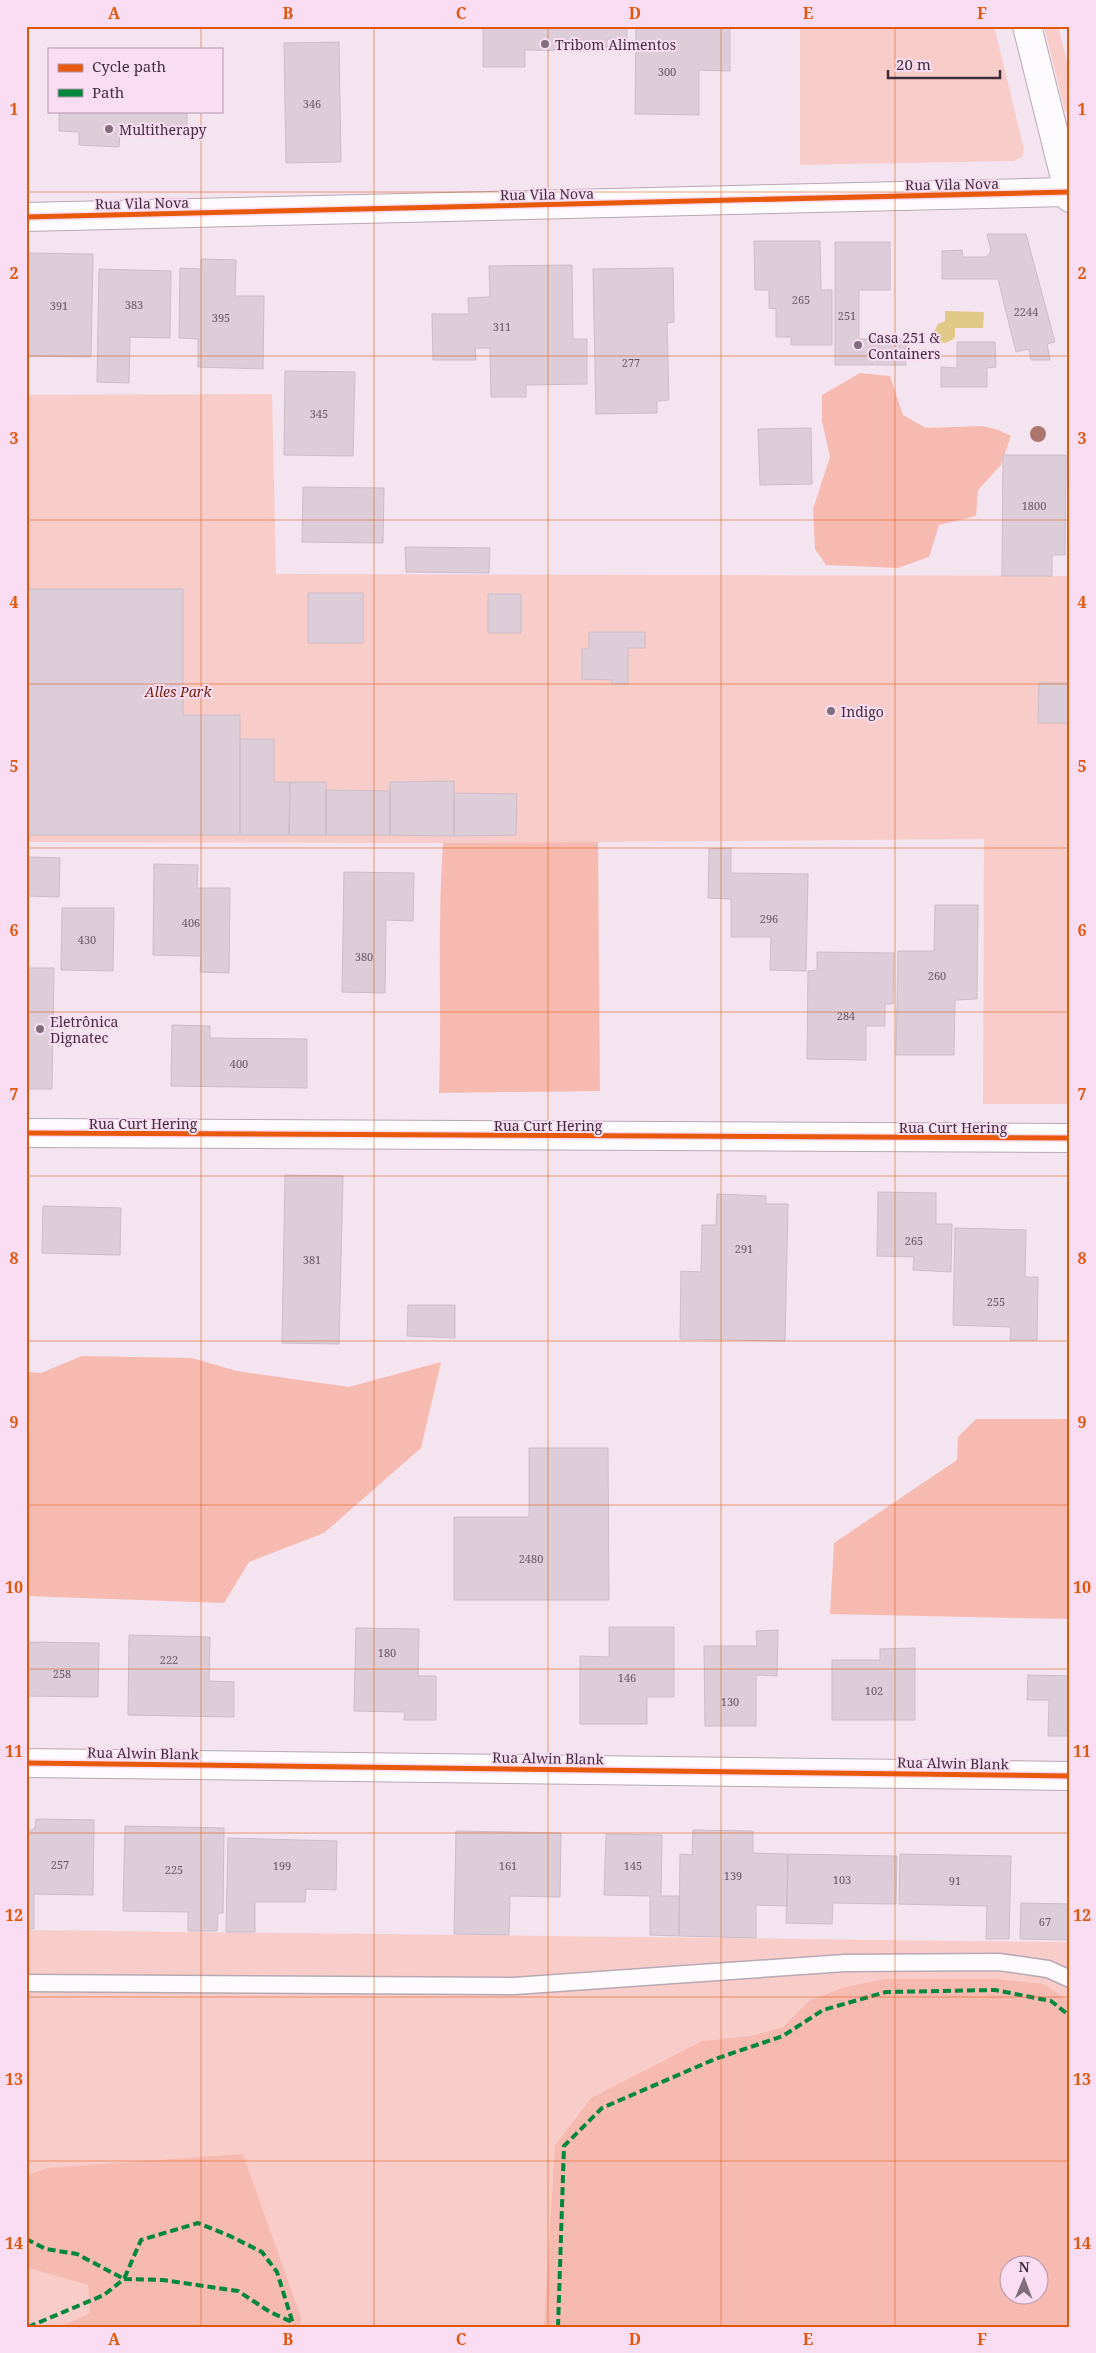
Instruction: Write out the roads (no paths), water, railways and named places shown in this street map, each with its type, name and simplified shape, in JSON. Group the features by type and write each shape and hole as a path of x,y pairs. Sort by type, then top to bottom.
{"street":[{"path":"1027,26 1069,195"},
{"name":"Rua Vila Nova","path":"26,217 1069,195"},
{"name":"Rua Curt Hering","path":"26,1133 1070,1138"},
{"name":"Rua Alwin Blank","path":"26,1763 1070,1776"}],"lane":[{"path":"26,1984 514,1986 846,1964 999,1962 1048,1969 1070,1979"}],"place":[{"name":"Tribom Alimentos","path":"545,44"},
{"name":"Multitherapy","path":"109,129"},
{"name":"Casa 251 & Containers","path":"858,345"},
{"name":"Indigo","path":"831,711"},
{"name":"Eletrônica Dignatec","path":"40,1029"}],"park label":[{"name":"Alles Park","path":"178,691"}]}
